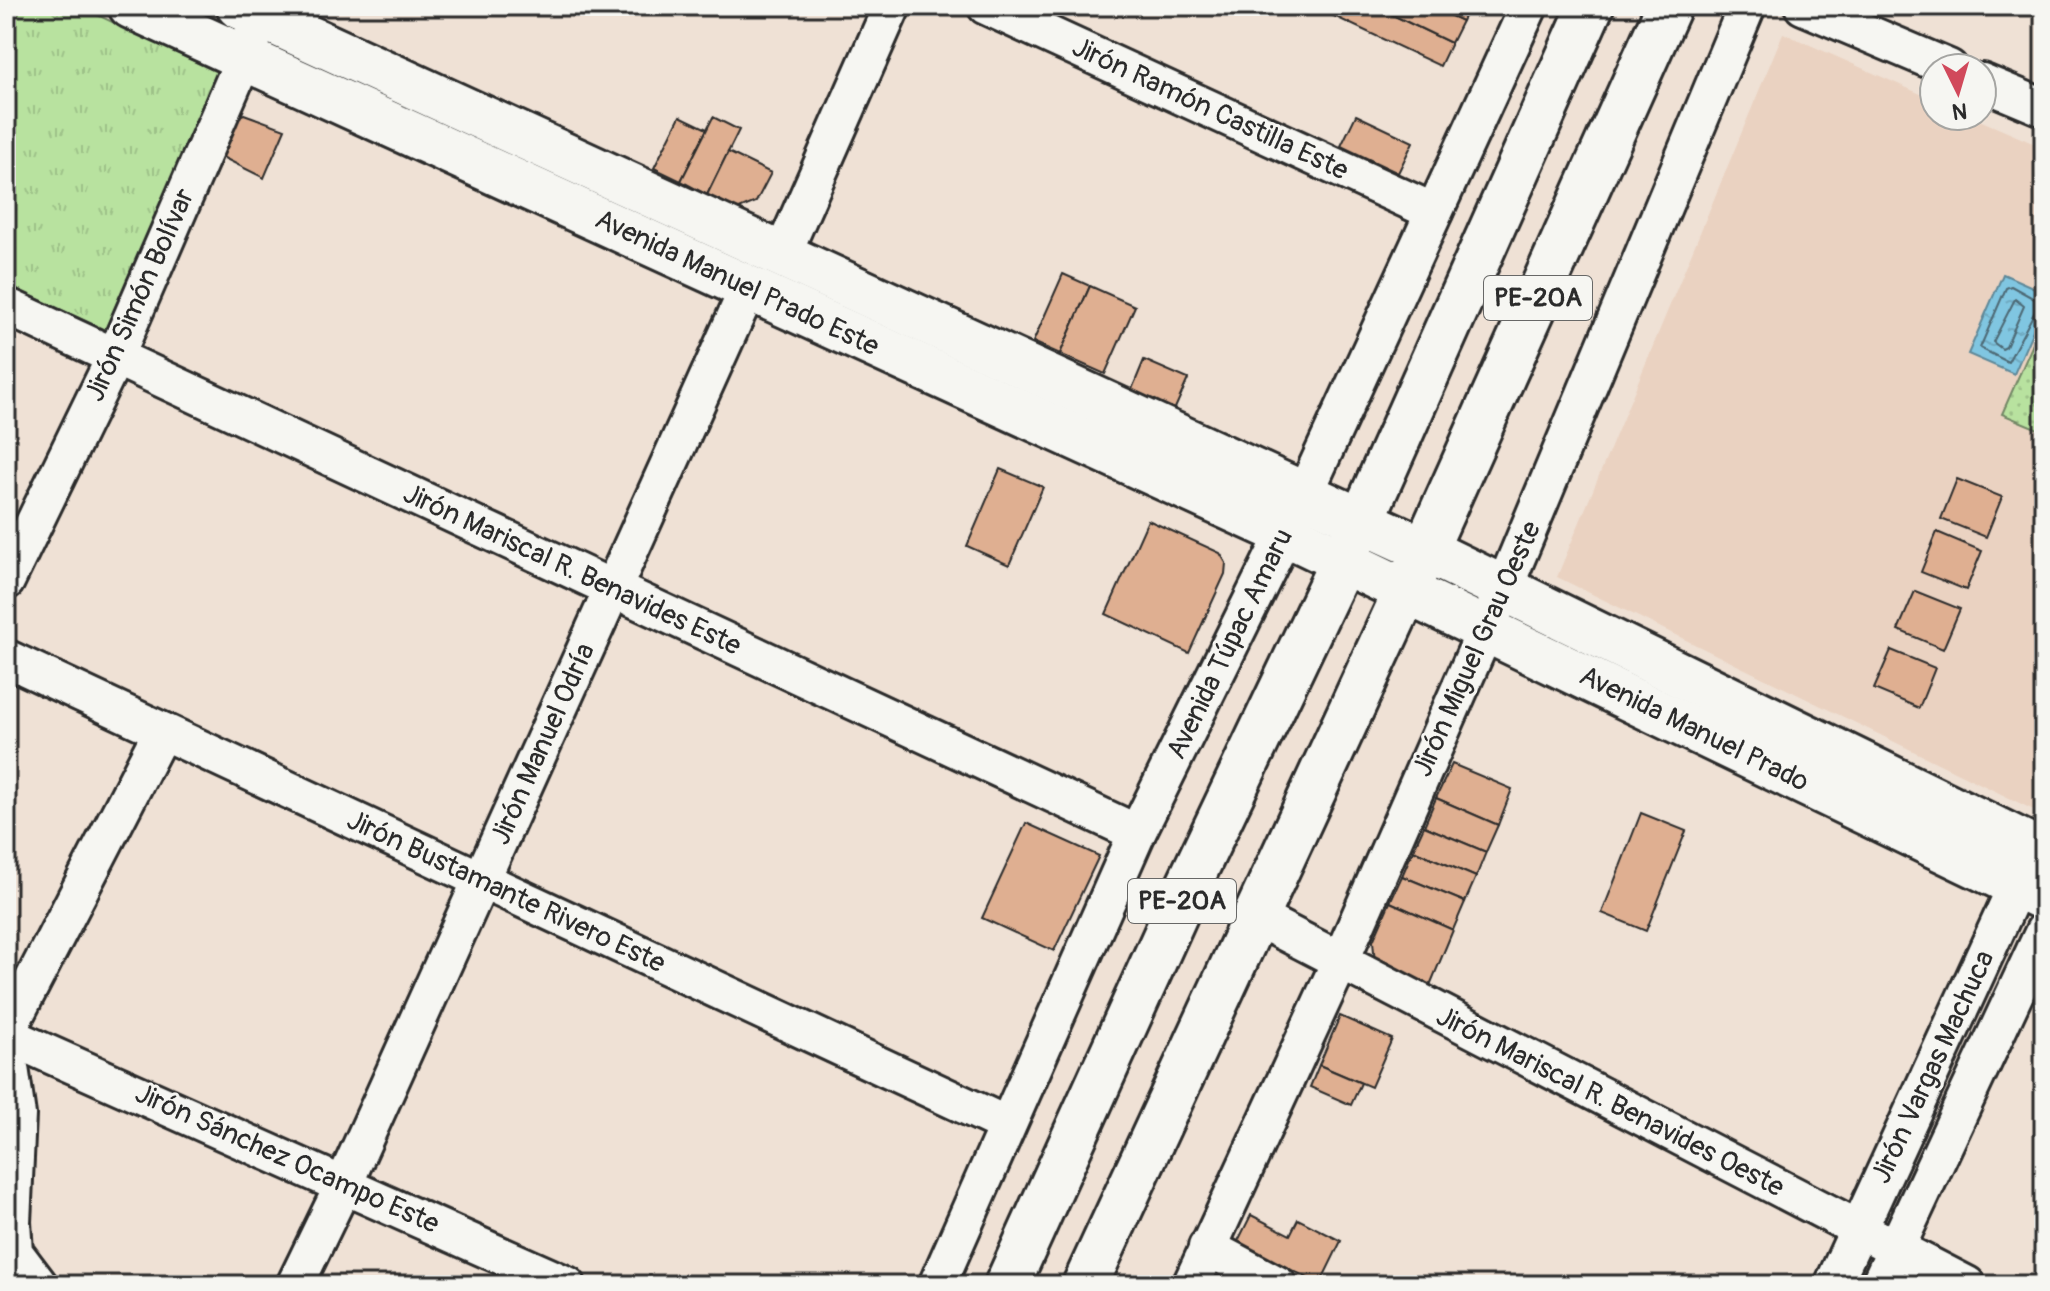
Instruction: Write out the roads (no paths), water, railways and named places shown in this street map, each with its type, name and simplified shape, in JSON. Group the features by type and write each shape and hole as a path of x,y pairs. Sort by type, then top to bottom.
{"main road":[{"name":"Avenida Manuel Prado Este","path":"131,6 748,289 1294,514 1362,520"},
{"name":"PE-20A","path":"1007,1285 1188,886 1362,520 1591,6"},
{"name":"PE-20A","path":"1085,1285 1407,590 1669,6"},
{"name":"Avenida Manuel Prado Este","path":"256,10 782,255 1294,514 1343,561"},
{"name":"Avenida Manuel Prado","path":"1362,520 1504,588 2035,871"},
{"name":"Avenida Manuel Prado","path":"1343,561 1486,628 2035,871"}],"street":[{"path":"782,255 892,6"},
{"name":"Jirón Ramón Castilla Este","path":"986,6 1434,212"},
{"name":"Avenida Túpac Amaru","path":"937,1285 1137,833 1294,514 1529,6"},
{"name":"Jirón Miguel Grau Oeste","path":"1191,1285 1340,962 1504,588 1747,6"},
{"path":"1803,6 1918,55"},
{"name":"Jirón Simón Bolívar","path":"6,581 115,357 245,58 256,10"},
{"path":"1998,89 2044,108"},
{"name":"Jirón Manuel Odría","path":"295,1285 344,1184 748,289"},
{"name":"Jirón Mariscal R. Benavides Este","path":"6,306 1137,833"},
{"name":"Jirón Bustamante Rivero Este","path":"6,658 1007,1125"},
{"path":"39,1285 14,1252 12,1222 17,1115 6,1036 162,731"},
{"name":"Jirón Vargas Machuca","path":"1833,1285 2035,871"},
{"name":"Jirón Mariscal R. Benavides Oeste","path":"1254,916 1967,1285"},
{"name":"Jirón Vargas Machuca","path":"1879,1285 2044,931"},
{"name":"Jirón Sánchez Ocampo Este","path":"6,1036 567,1285"},
{"path":"1207,1247 1278,1285"}],"water":[{"path":"2003,274 2044,292 2044,305 2014,374 1968,354"}]}
